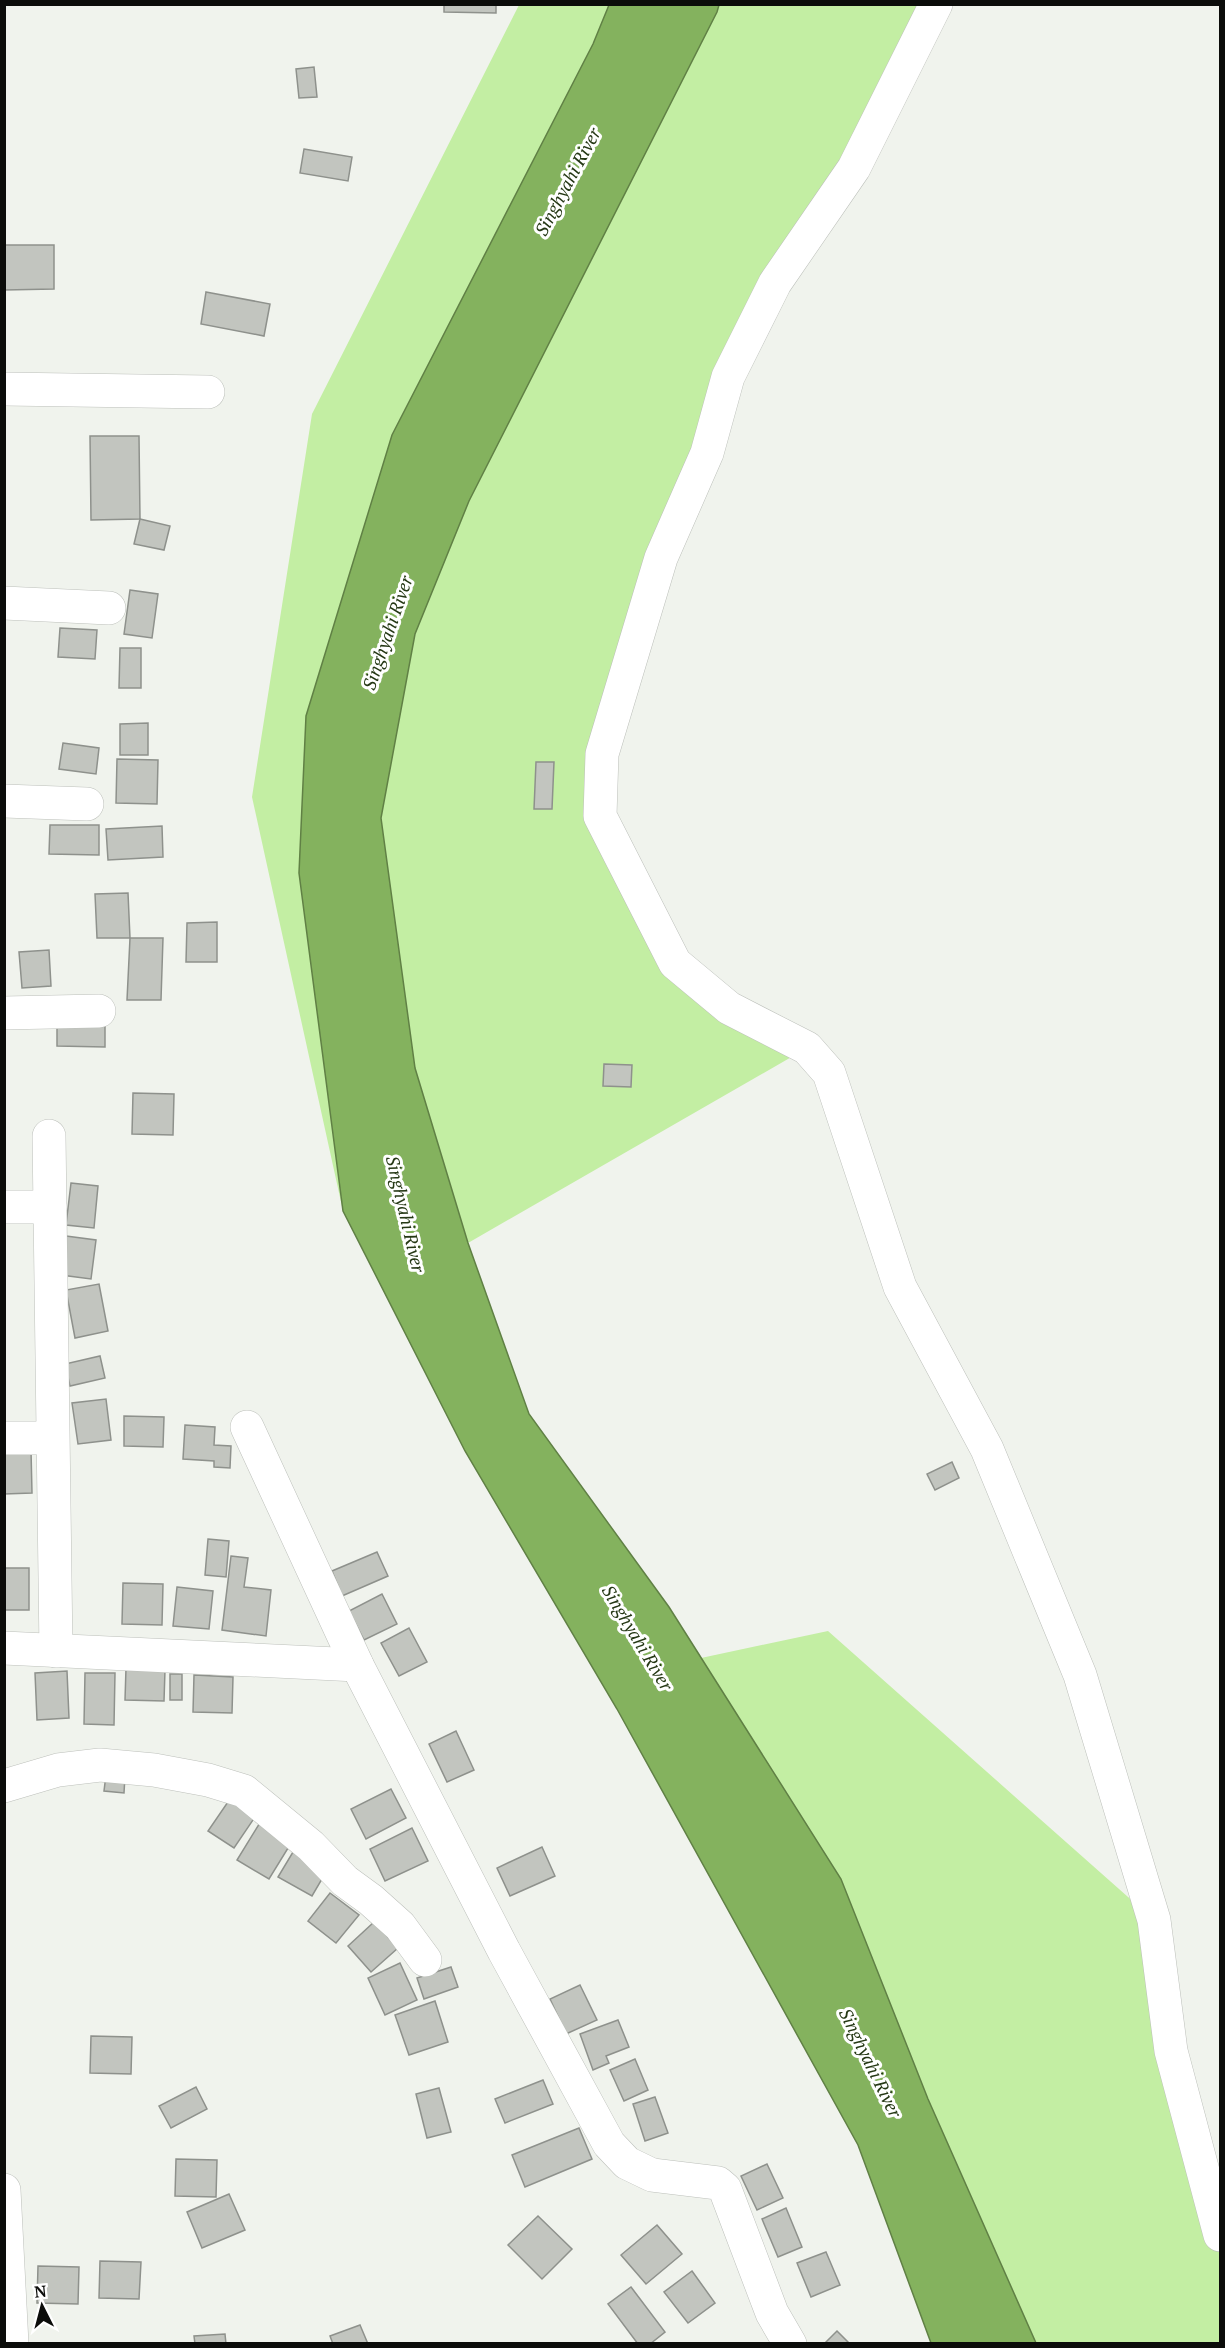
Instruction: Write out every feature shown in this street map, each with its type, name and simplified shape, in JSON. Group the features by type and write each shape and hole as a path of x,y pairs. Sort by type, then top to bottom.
{"street":[{"path":"936,4 854,168 775,283 728,377 706,453 661,558 602,754 600,816 675,963 729,1008 807,1048 829,1073 900,1287 987,1449 1080,1675 1154,1920 1171,2051 1221,2235"},
{"path":"4,388 208,392"},
{"path":"4,603 109,608"},
{"path":"4,801 87,804"},
{"path":"4,1013 99,1011"},
{"path":"49,1136 56,1651"},
{"path":"4,1207 50,1207"},
{"path":"247,1427 357,1665 504,1951 609,2144 627,2163 652,2175 718,2183 725,2189 772,2313 790,2343"},
{"path":"4,1438 52,1438"},
{"path":"4,1648 357,1665"},
{"path":"4,1786 58,1770 100,1765 154,1770 208,1779 244,1791 311,1846 345,1881 400,1926 425,1960"},
{"path":"4,2190 12,2343"}],"shaded area":[{"path":"519,5 609,5 593,44 392,435 299,873 343,1211 252,797 312,414"},
{"path":"719,5 936,5 728,377 600,816 675,963 807,1048 468,1243 415,1068 381,818 415,634 469,501"},
{"path":"828,1631 1154,1920 1220,2235 1220,2343 1036,2343 928,2099 841,1879 701,1658"}],"water":[{"name":"Singhyahi River","path":"609,5 719,5 469,501 415,634 381,818 415,1068 468,1243 529,1414 669,1607 841,1879 928,2099 1036,2343 931,2343 858,2145 617,1709 465,1451 343,1211 299,873 306,716 392,435 593,44"}],"building":[{"path":"444,4 496,4 496,13 444,12"},
{"path":"314,67 317,97 299,98 296,69"},
{"path":"304,149 352,157 348,181 300,173"},
{"path":"4,245 54,245 54,289 4,290"},
{"path":"206,292 270,304 264,336 201,324"},
{"path":"90,436 139,436 140,519 91,520"},
{"path":"140,519 170,526 164,550 134,544"},
{"path":"130,590 158,594 152,638 124,634"},
{"path":"60,628 97,630 95,659 58,657"},
{"path":"120,648 141,648 141,688 119,688"},
{"path":"148,723 148,755 120,755 120,724"},
{"path":"63,743 99,748 96,774 59,769"},
{"path":"117,759 158,760 157,804 116,803"},
{"path":"536,762 554,762 552,809 534,809"},
{"path":"50,825 99,825 99,855 49,854"},
{"path":"162,826 163,857 108,860 106,829"},
{"path":"128,893 130,938 97,938 95,894"},
{"path":"217,922 217,962 186,962 187,923"},
{"path":"130,938 163,938 161,1000 127,1000"},
{"path":"49,950 51,986 22,988 19,952"},
{"path":"57,1023 105,1024 105,1047 57,1046"},
{"path":"604,1064 632,1065 631,1087 603,1086"},
{"path":"133,1093 174,1094 173,1135 132,1134"},
{"path":"71,1183 98,1186 94,1228 66,1225"},
{"path":"66,1236 96,1240 91,1279 61,1275"},
{"path":"99,1284 108,1331 75,1338 66,1290"},
{"path":"100,1356 105,1378 70,1386 65,1364"},
{"path":"106,1399 111,1440 78,1444 72,1403"},
{"path":"124,1416 164,1417 163,1447 124,1446"},
{"path":"185,1425 215,1427 214,1445 231,1446 230,1468 214,1467 214,1461 183,1459"},
{"path":"31,1450 32,1493 4,1494 4,1451"},
{"path":"952,1462 959,1478 935,1490 927,1474"},
{"path":"208,1539 229,1541 226,1577 205,1575"},
{"path":"377,1552 388,1576 342,1596 332,1571"},
{"path":"231,1556 248,1558 244,1587 271,1590 266,1636 222,1630"},
{"path":"4,1568 29,1568 29,1610 4,1610"},
{"path":"123,1583 163,1584 162,1625 122,1624"},
{"path":"177,1587 213,1591 209,1629 173,1626"},
{"path":"382,1594 397,1624 364,1640 349,1611"},
{"path":"409,1628 427,1662 399,1676 381,1643"},
{"path":"126,1668 165,1670 164,1701 125,1700"},
{"path":"67,1671 69,1718 37,1720 35,1673"},
{"path":"85,1673 115,1673 114,1725 84,1724"},
{"path":"170,1674 182,1674 182,1700 170,1700"},
{"path":"194,1675 233,1677 232,1713 193,1712"},
{"path":"456,1731 474,1770 447,1782 429,1744"},
{"path":"106,1775 125,1776 124,1793 104,1791"},
{"path":"391,1789 406,1818 366,1839 351,1809"},
{"path":"232,1796 257,1814 234,1848 208,1831"},
{"path":"261,1821 293,1840 269,1879 237,1860"},
{"path":"412,1828 428,1861 385,1881 370,1849"},
{"path":"296,1847 329,1867 312,1896 278,1877"},
{"path":"542,1847 555,1876 510,1896 497,1868"},
{"path":"330,1893 359,1915 336,1943 308,1921"},
{"path":"374,1922 398,1948 371,1972 348,1946"},
{"path":"400,1963 417,2000 385,2015 368,1978"},
{"path":"451,1967 458,1987 424,1999 417,1978"},
{"path":"580,1985 597,2020 566,2034 550,1999"},
{"path":"435,2001 448,2042 409,2055 395,2015"},
{"path":"618,2020 629,2047 606,2056 609,2063 593,2070 580,2034"},
{"path":"91,2036 132,2037 131,2074 90,2073"},
{"path":"635,2059 648,2090 624,2101 610,2070"},
{"path":"543,2080 553,2104 505,2123 495,2099"},
{"path":"196,2087 207,2109 171,2128 159,2106"},
{"path":"439,2088 451,2132 427,2138 416,2094"},
{"path":"655,2097 668,2133 645,2141 633,2104"},
{"path":"579,2128 592,2159 525,2187 512,2155"},
{"path":"176,2159 217,2160 216,2197 175,2196"},
{"path":"767,2164 783,2198 757,2210 741,2176"},
{"path":"229,2194 245,2230 202,2248 187,2212"},
{"path":"786,2208 802,2247 778,2257 762,2219"},
{"path":"538,2216 572,2249 542,2279 508,2245"},
{"path":"657,2225 682,2254 646,2284 621,2255"},
{"path":"826,2252 840,2285 811,2297 797,2263"},
{"path":"100,2261 141,2262 139,2299 99,2298"},
{"path":"38,2266 79,2267 78,2304 37,2303"},
{"path":"692,2271 715,2303 688,2323 664,2292"},
{"path":"631,2287 665,2332 650,2344 638,2344 608,2304"},
{"path":"360,2325 368,2344 333,2344 330,2336"},
{"path":"837,2331 850,2344 824,2344"},
{"path":"225,2334 226,2344 195,2344 194,2336"}]}
